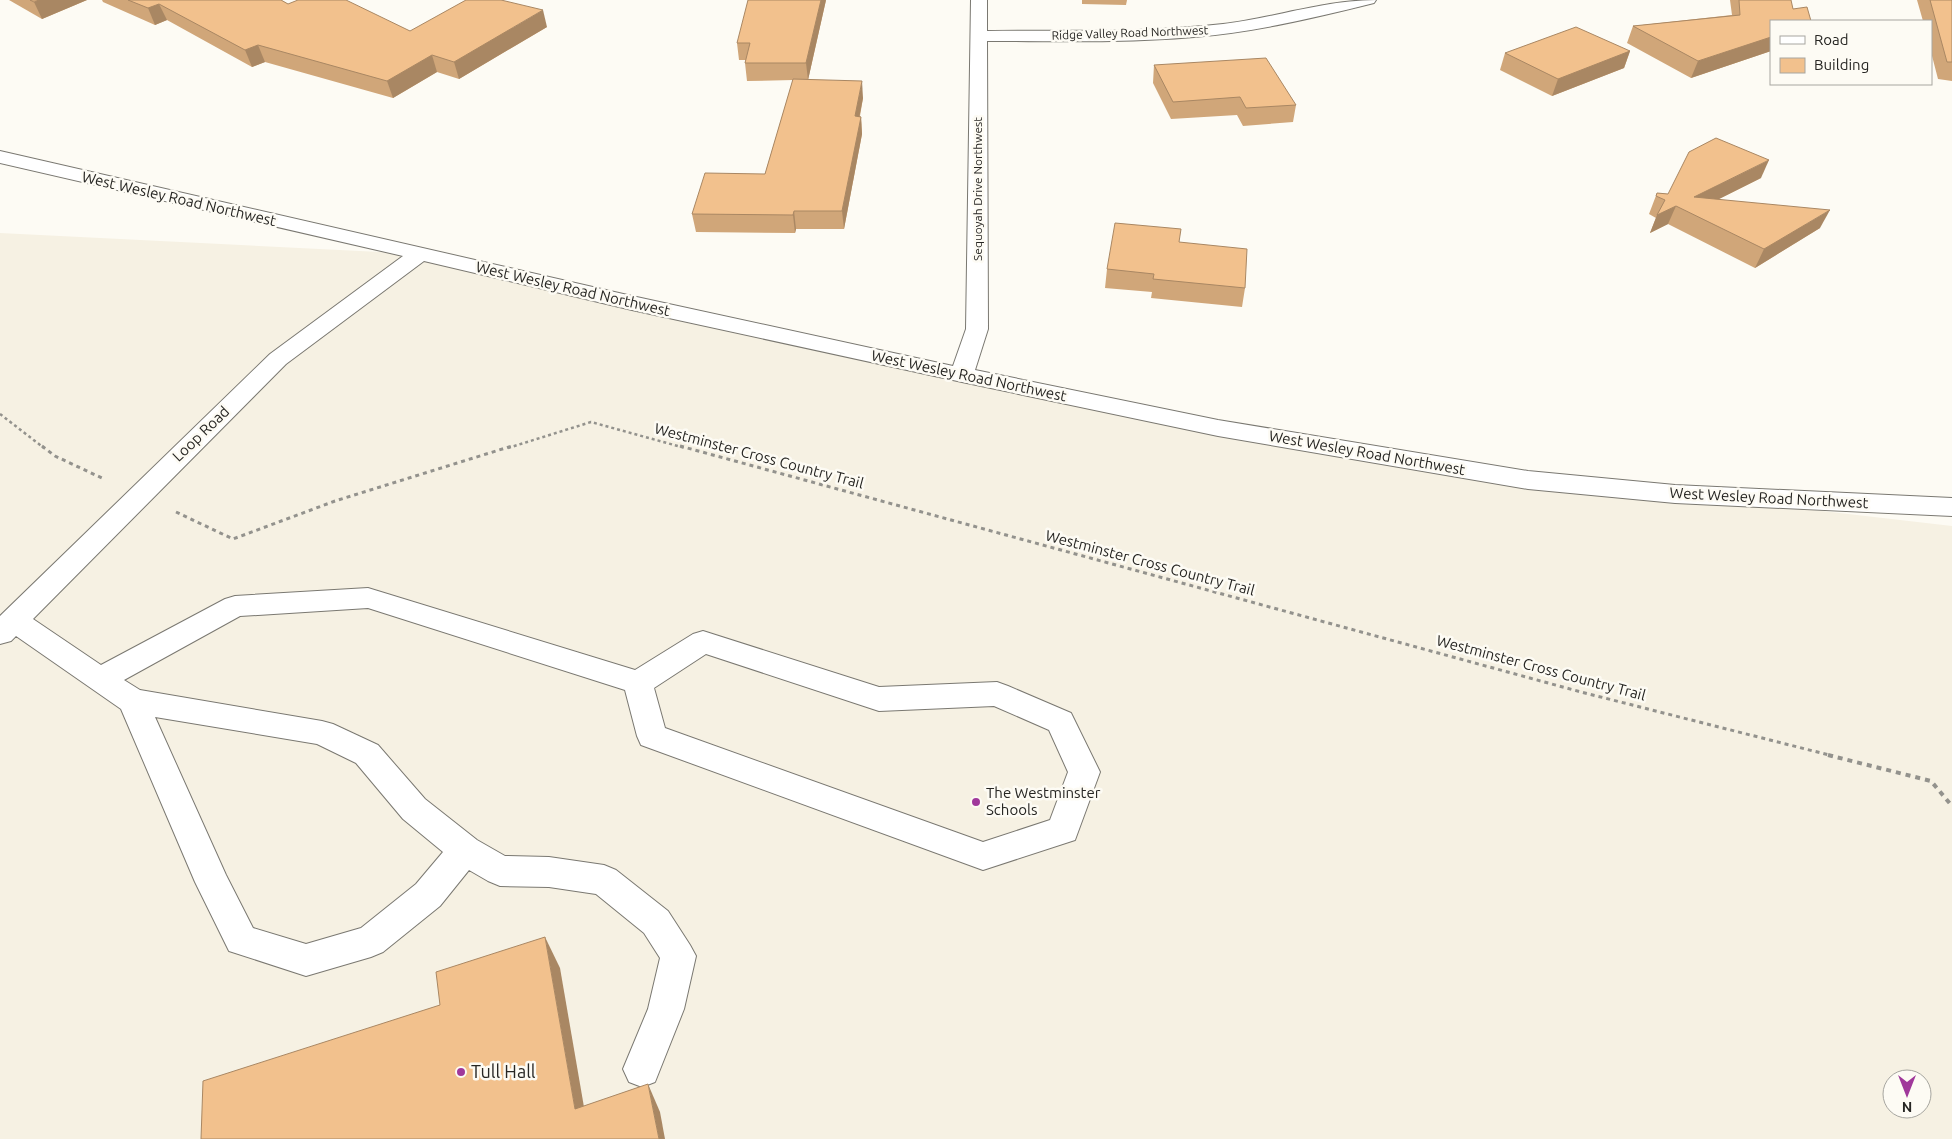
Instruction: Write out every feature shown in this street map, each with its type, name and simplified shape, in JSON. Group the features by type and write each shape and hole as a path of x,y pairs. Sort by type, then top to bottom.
{"street":[{"name":"Sequoyah Drive Northwest","path":"962,375 977,329 979,0"},
{"name":"Ridge Valley Road Northwest","path":"978,36 1141,35 1222,29 1302,16 1368,0"},
{"name":"West Wesley Road Northwest","path":"0,157 420,254 962,375 1218,428 1528,480 1675,494 1952,507"},
{"name":"Loop Road","path":"6,627 278,359 420,254"},
{"path":"100,679 235,606 368,598 638,683 703,642 879,698 997,694 1060,722 1084,772 1063,830 983,856 652,736 638,683"},
{"path":"6,627 100,679 133,701 322,733 367,754 414,809 465,850 500,871 549,872 604,880 656,922 678,956 666,1009 642,1069"},
{"path":"133,701 212,882 241,940 306,960 371,941 428,895 465,850"}],"path":[{"name":"Westminster Cross Country Trail","path":"335,501 591,422 1581,692 1931,781 1952,806"}],"shaded area":[{"name":"The Westminster Schools","path":"0,233 420,254 1218,428 1675,494 1952,526 1952,1139 0,1139"}],"building":[{"path":"128,0 281,0 288,4 298,0 346,0 410,31 466,0 501,0 543,10 454,62 432,55 387,81 258,45 245,50 159,4 148,8"},
{"path":"748,0 821,0 806,63 745,63 750,43 737,43"},
{"path":"1739,0 1791,0 1793,9 1807,7 1811,20 1770,20 1770,37 1698,61 1633,26 1740,15"},
{"path":"1930,0 1952,0 1952,62 1947,62"},
{"path":"1576,27 1630,51 1558,79 1505,53"},
{"path":"1266,58 1296,105 1246,108 1240,97 1173,102 1154,65"},
{"path":"793,79 862,81 855,116 861,117 842,211 794,211 793,215 692,214 705,173 765,174"},
{"path":"1716,138 1769,160 1694,197 1830,210 1764,249 1676,206 1657,215 1665,200 1656,196 1657,193 1668,194 1689,152"},
{"path":"1115,223 1181,229 1179,242 1247,249 1245,288 1153,279 1154,274 1107,269"},
{"name":"Tull Hall","path":"545,937 575,1109 648,1084 659,1139 201,1139 203,1081 440,1005 436,972"}],"place":[{"name":"The Westminster Schools","path":"976,802"},
{"name":"Tull Hall","path":"461,1072"}]}
